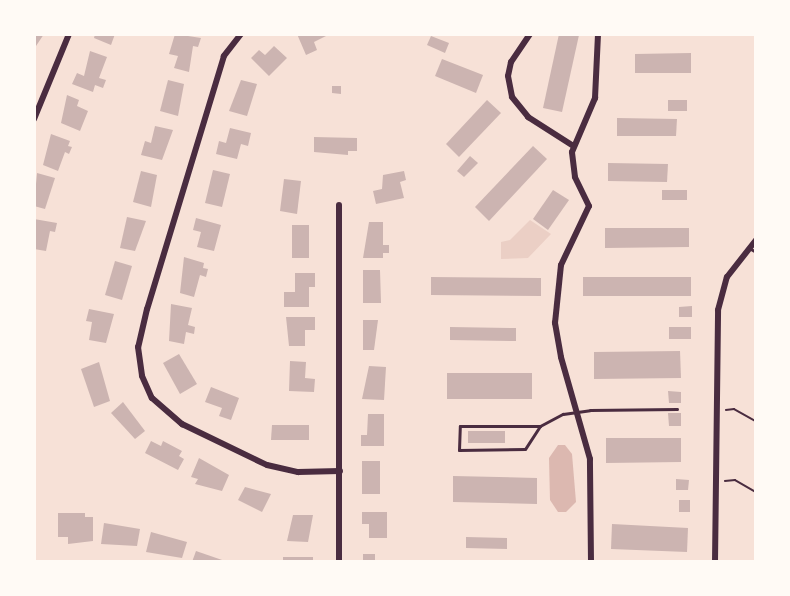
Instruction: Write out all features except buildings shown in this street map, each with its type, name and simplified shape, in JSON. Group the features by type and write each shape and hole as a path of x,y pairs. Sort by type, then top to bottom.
{"street":[{"path":"34,119 69,34"},
{"path":"241,34 224,56 147,309 138,347 142,376 160,407 203,434 267,465 298,472 340,471"},
{"path":"530,34 511,62 508,76 512,97 528,117 572,145"},
{"path":"591,561 593,482 579,412 561,357 555,323 561,265 589,206 574,177 572,145 595,98 599,62 597,34"},
{"path":"339,205 339,561"},
{"path":"715,561 714,410 718,310 727,277 748,247 756,240"}],"lane":[{"path":"748,247 756,252"},
{"path":"540,426 525,449 459,450 460,426 540,426 563,414 579,412 677,409"}],"path":[{"path":"714,410 734,410 756,421"},
{"path":"715,481 735,480 756,492"}],"shaded area":[{"path":"530,220 551,234 528,258 501,259 501,242 510,240"},
{"path":"558,445 565,445 572,454 576,502 566,512 558,512 550,500 549,458"}]}
